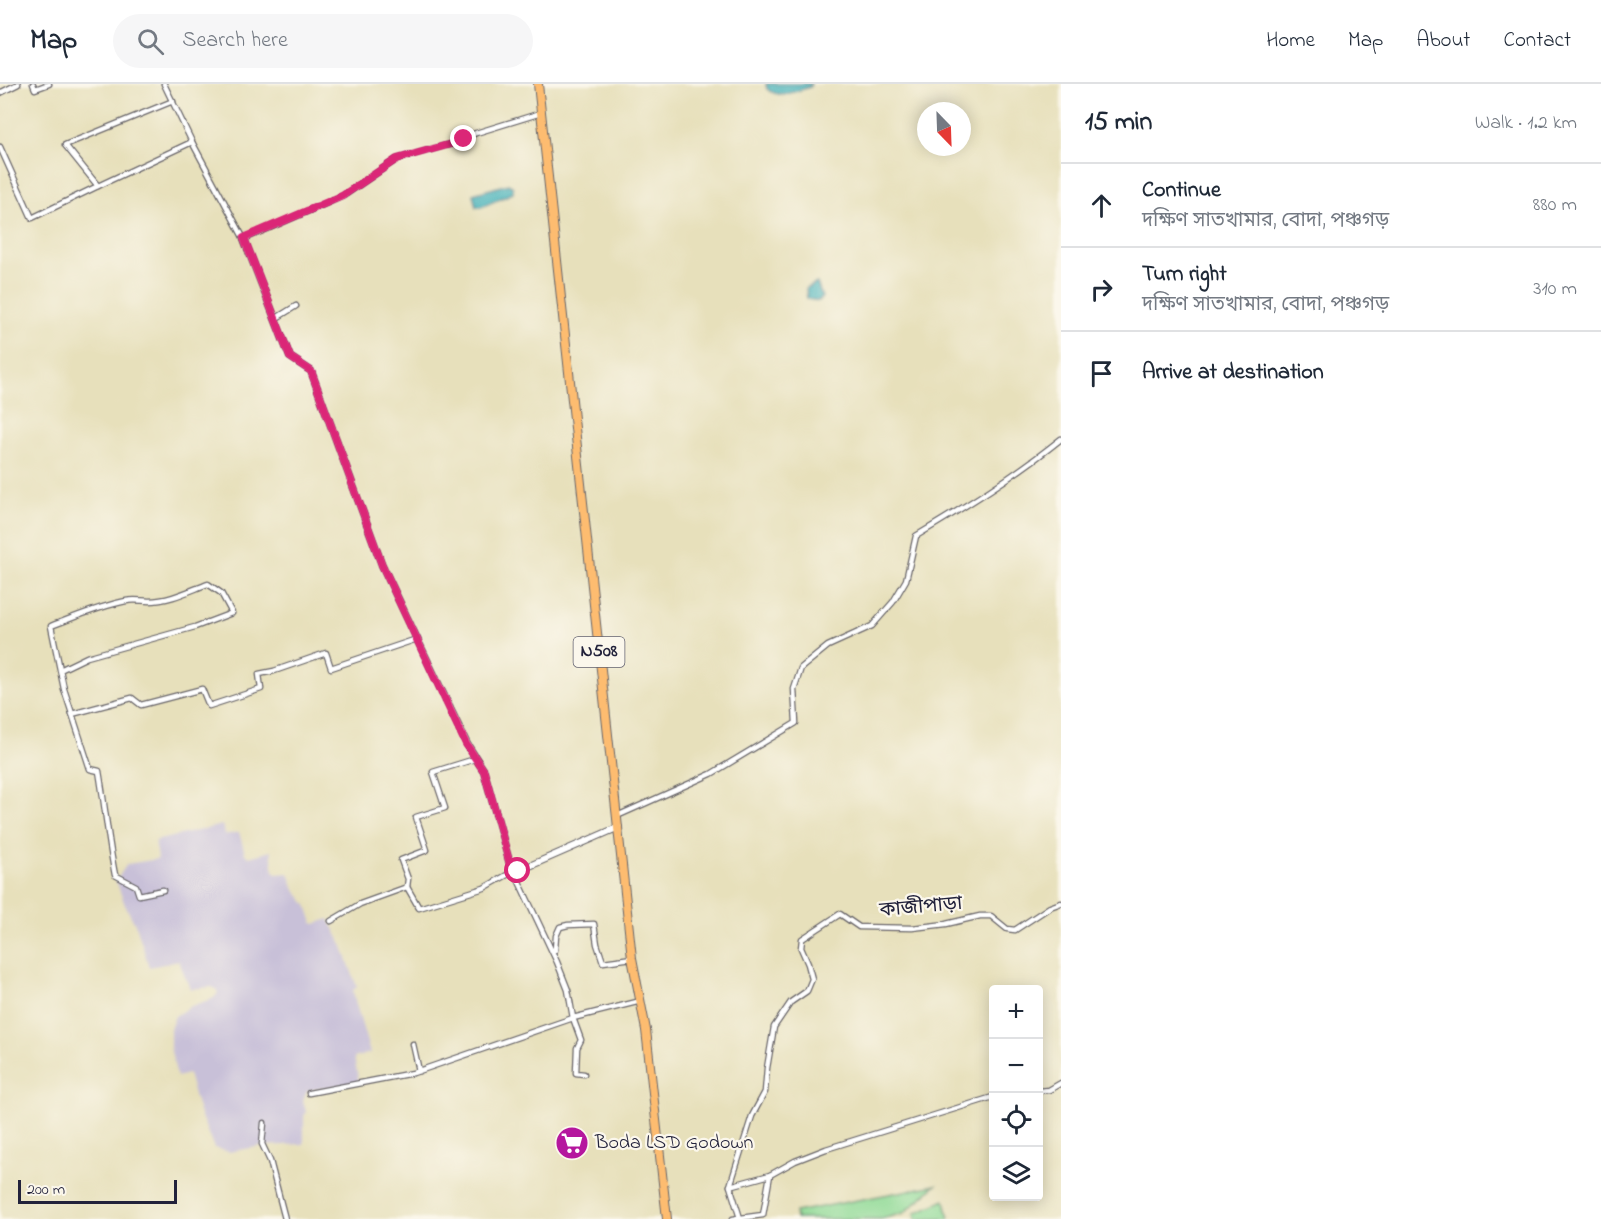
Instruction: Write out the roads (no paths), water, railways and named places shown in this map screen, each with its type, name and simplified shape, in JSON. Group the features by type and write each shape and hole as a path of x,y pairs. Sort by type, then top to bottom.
{"highway":[{"name":"N508","path":"538,84 632,958 646,1030 667,1219"}],"street":[{"path":"0,93 18,84"},
{"path":"33,84 35,89 49,84"},
{"path":"164,84 192,142 244,238 290,357 311,371 382,565 476,759 484,771 511,868 557,962 568,990 573,1018 581,1040 577,1048 576,1073 584,1074"},
{"path":"98,186 65,145 173,100"},
{"path":"244,238 342,196 397,159 451,144 476,133 541,113"},
{"path":"0,147 32,218 192,142"},
{"path":"275,319 296,306"},
{"path":"617,816 711,774 796,723 794,689 801,668 828,646 876,622 893,602 906,580 916,536 1002,483 1061,439"},
{"path":"60,670 87,657 195,627 232,613 221,593 208,584 174,597 148,601 127,600 51,626 60,670 90,769 99,771 115,874 136,886 139,895 163,890"},
{"path":"72,714 132,698 141,705 202,689 208,706 261,688 259,674 326,653 331,668 417,639"},
{"path":"476,759 434,772 445,808 416,817 427,850 400,860 408,879 407,887 419,908 484,888 514,871 618,827"},
{"path":"331,921 360,904 407,887"},
{"name":"কাজীপাড়া","path":"730,1186 752,1116 765,1092 774,1027 791,1002 807,991 812,979 801,948 802,939 840,914 859,927 912,928 991,916 1007,929 1015,930 1041,912 1061,903"},
{"path":"555,950 556,936 560,927 594,924 603,962 632,958"},
{"path":"309,1093 419,1071 573,1018 640,1001"},
{"path":"413,1044 419,1071"},
{"path":"1043,1091 1049,1090 1061,1083"},
{"path":"733,1219 740,1218 730,1186 770,1175 795,1161 826,1149 989,1098"},
{"path":"264,1123 262,1144 270,1161 285,1219"},
{"path":"733,1219 763,1215 770,1175"}],"water":[{"path":"766,84 811,84 810,87 793,92 777,94 767,89"},
{"path":"508,184 513,187 513,193 476,207 473,194"},
{"path":"817,283 822,297 819,301 807,299 806,288"}],"place":[{"name":"Boda LSD Godown","path":"572,1143"}]}
